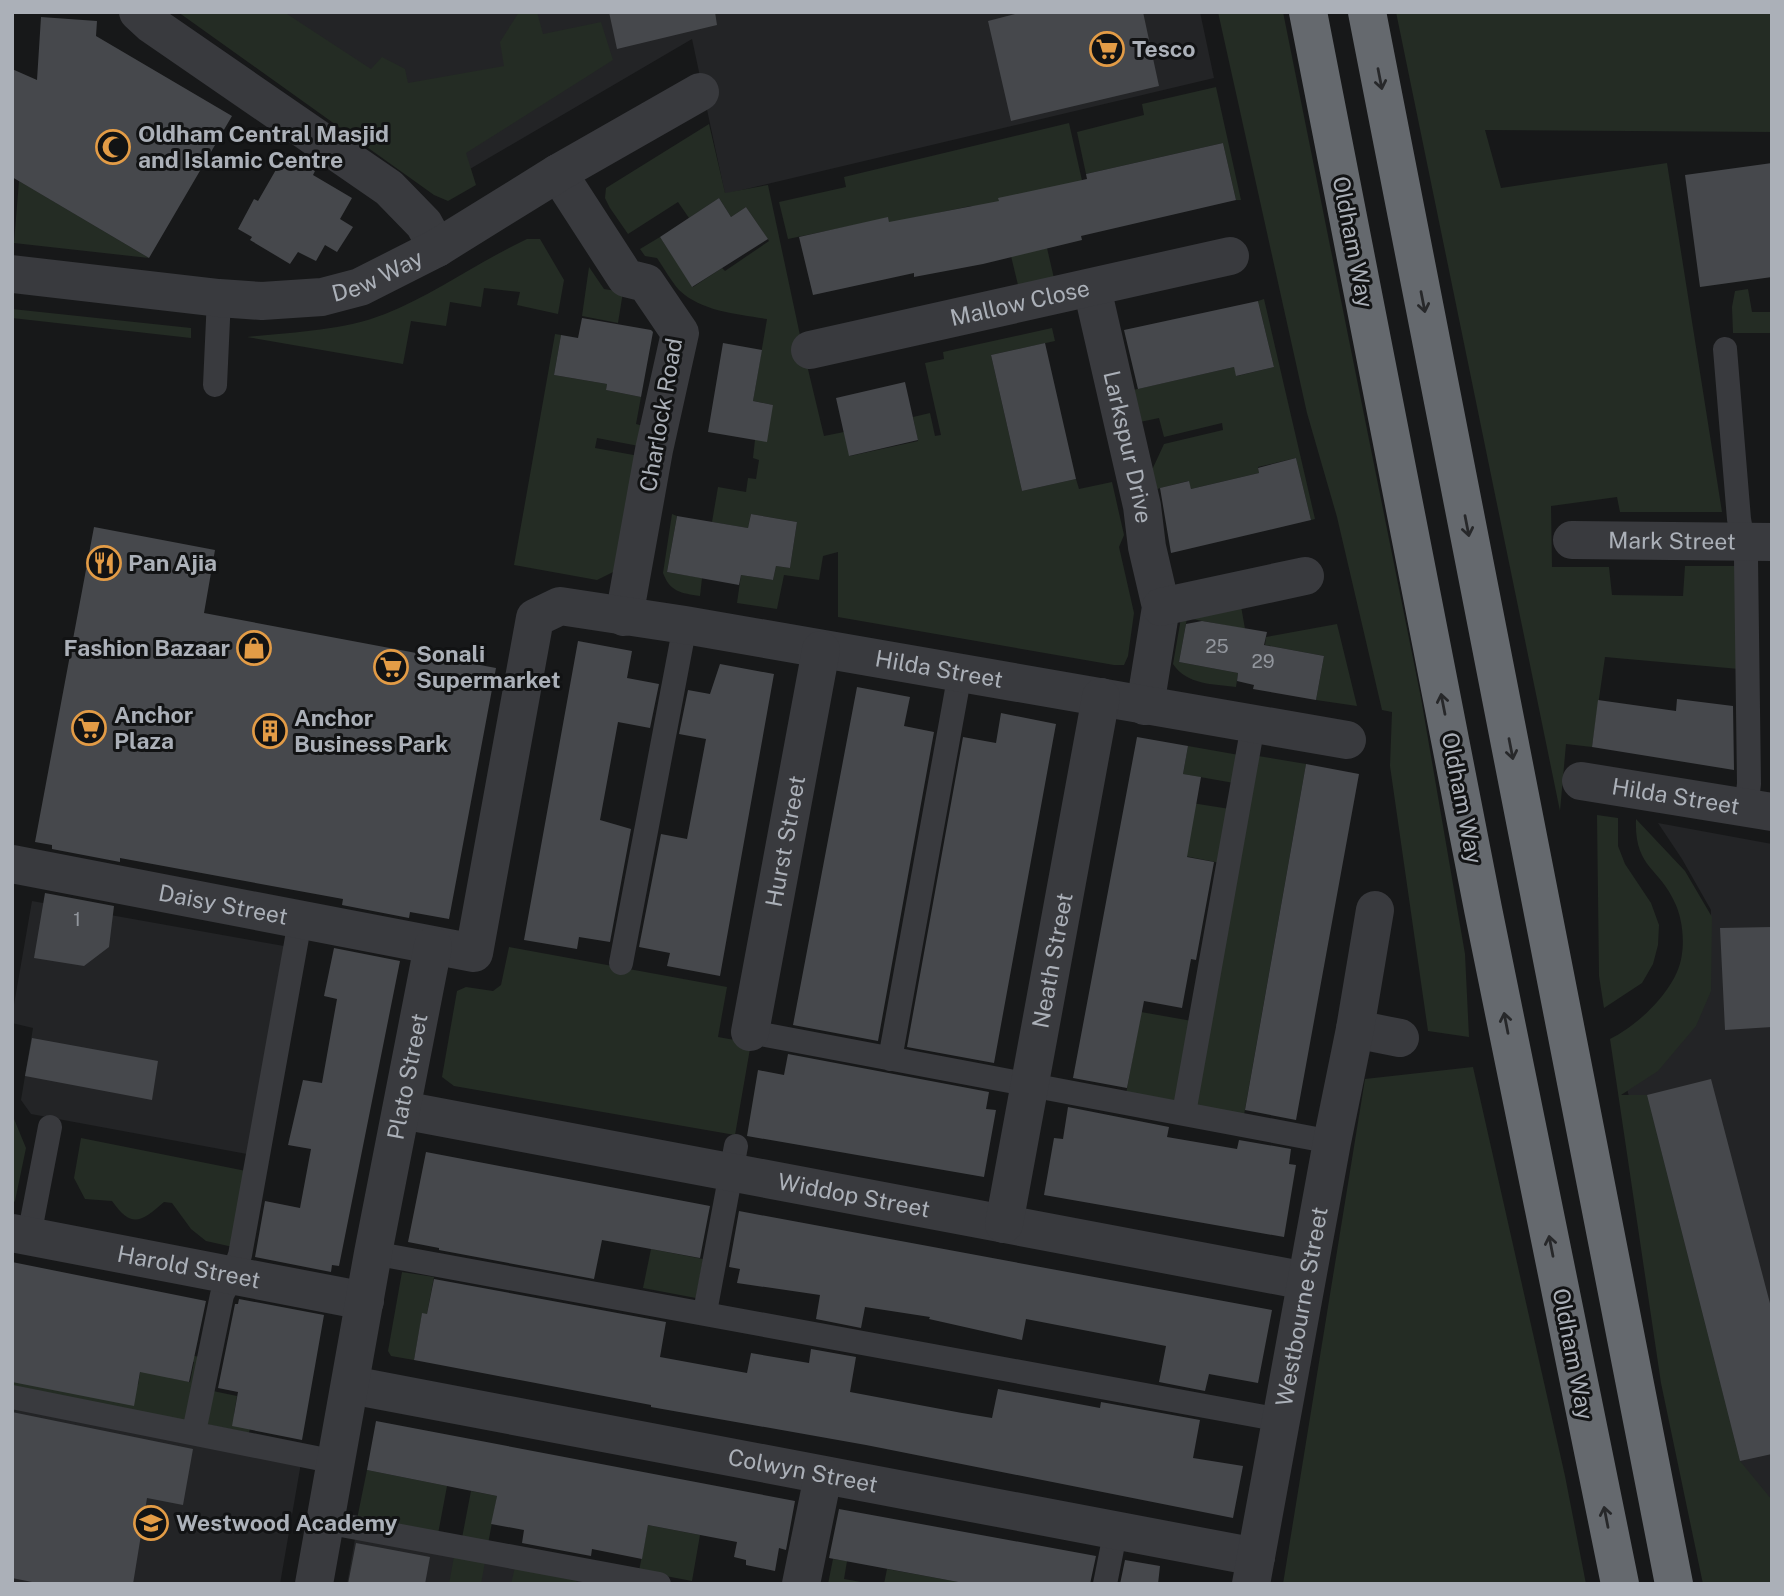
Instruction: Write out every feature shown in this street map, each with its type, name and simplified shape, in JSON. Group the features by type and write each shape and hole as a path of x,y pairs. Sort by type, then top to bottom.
{"highway":[{"name":"Oldham Way","path":"1308,12 1483,909 1620,1584"},
{"path":"1367,12 1674,1584"}],"street":[{"path":"138,12 162,32 389,188 424,224 437,248"},
{"name":"Dew Way","path":"12,274 262,301 322,297 360,287 437,248 558,173 699,92"},
{"name":"Charlock Road","path":"558,173 626,278 646,283 680,333 654,450 624,617"},
{"name":"Mallow Close","path":"810,350 1230,256"},
{"name":"Larkspur Drive","path":"1092,288 1142,506 1147,547 1161,607 1145,706"},
{"name":"Mark Street","path":"1572,540 1757,542"},
{"path":"1161,607 1305,576"},
{"name":"Hilda Street","path":"433,946 474,953 535,618 560,606 685,625 1347,740"},
{"name":"Hurst Street","path":"750,1032 821,650"},
{"name":"Neath Street","path":"1004,1224 1101,697"},
{"name":"Hilda Street","path":"1581,781 1759,810"},
{"name":"Daisy Street","path":"12,864 433,946"},
{"name":"Westbourne Street","path":"1253,1570 1376,910"},
{"name":"Plato Street","path":"314,1584 373,1253 433,946"},
{"path":"1355,1029 1400,1038"},
{"name":"Widdop Street","path":"402,1110 734,1159 1004,1224 1306,1281"},
{"name":"Harold Street","path":"20,1235 365,1301"},
{"name":"Colwyn Street","path":"351,1385 823,1476 1116,1529 1253,1570"},
{"path":"801,1584 823,1476"}],"lane":[{"path":"215,385 219,298"},
{"path":"1725,349 1757,542 1746,559 1749,783 1759,810"},
{"path":"621,963 685,625"},
{"path":"890,1059 960,673"},
{"path":"1184,1113 1253,725"},
{"path":"194,1432 222,1295 240,1255 300,921"},
{"path":"750,1032 1332,1142"},
{"path":"20,1235 50,1127"},
{"path":"705,1312 734,1159"},
{"path":"373,1253 1281,1420"},
{"path":"12,1397 337,1462"},
{"path":"326,1522 659,1584"},
{"path":"1105,1584 1116,1529"}],"shaded area":[{"path":"178,12 284,12 371,69 382,57 405,69 408,83 504,66 500,42 519,12 537,12 543,34 601,22 613,60 466,153 476,185 448,201 434,195"},
{"path":"218,12 1200,12 1214,78 725,194 692,39 434,190"},
{"path":"1218,12 1283,12 1421,698 1465,954 1469,1037 1428,1031 1390,766 1392,712 1382,710 1337,517 1307,413"},
{"path":"1396,12 1772,12 1772,132 1485,130 1501,188 1667,163 1722,512 1620,512 1617,497 1551,506 1552,567 1609,567 1612,595 1683,596 1685,566 1739,566 1739,669 1605,657 1592,747 1566,744 1560,811"},
{"path":"1216,87 1241,200 1236,200 1223,143 1086,174 1077,132 1144,115 1142,104"},
{"path":"1069,123 1088,207 1004,225 971,206 937,213 900,272 888,218 788,239 779,202 846,187 844,177"},
{"path":"709,124 725,193 768,185 824,436 844,432 850,456 918,441 913,417 930,413 935,436 941,435 925,363 944,359 943,352 1052,328 1055,341 991,355 1022,491 1076,479 1079,489 1112,482 1124,535 1119,547 1134,613 1128,656 1124,665 838,617 838,552 823,556 819,580 784,575 777,609 737,603 741,575 773,580 776,566 790,568 797,522 751,514 748,528 712,522 718,487 746,492 748,478 756,479 759,460 753,458 755,440 773,405 753,401 767,319 721,311 698,303 679,290 657,258 645,256 640,249 660,237 693,287 722,268 725,271 769,241 746,207 731,217 719,198 689,218 678,202 628,234 605,198 606,188"},
{"path":"19,181 149,258 14,243"},
{"path":"527,239 540,239 564,280 558,314 517,305 520,292 484,288 481,307 450,302 446,326 411,321 403,364 247,337 299,332 369,320 421,297"},
{"path":"1047,248 1056,287 1018,285 1011,256"},
{"path":"589,267 604,289 623,292 618,323 582,316"},
{"path":"1748,289 1752,312 1772,312 1772,333 1733,333 1732,307 1735,291"},
{"path":"1264,299 1315,519 1311,520 1296,458 1258,467 1259,473 1191,489 1188,481 1157,489 1152,470 1164,444 1223,430 1222,423 1164,437 1159,418 1140,422 1133,390 1234,367 1237,376 1274,367 1258,301"},
{"path":"12,309 191,328 191,338 12,318"},
{"path":"555,334 561,335 554,375 607,384 606,390 641,397 636,424 647,427 644,447 597,438 595,448 639,456 617,570 597,580 514,565"},
{"path":"672,514 677,516 667,572 702,578 700,596 673,588 663,573"},
{"path":"1241,606 1245,629 1187,618 1179,662 1238,673 1236,687 1193,680 1179,671 1173,664 1181,618"},
{"path":"1337,624 1357,706 1316,700 1324,656 1265,645 1266,637"},
{"path":"1188,746 1239,755 1234,783 1183,774"},
{"path":"1258,756 1306,764 1244,1115 1196,1106"},
{"path":"1179,801 1230,809 1220,863 1170,853"},
{"path":"1597,815 1618,818 1618,846 1625,864 1651,903 1659,925 1653,964 1642,983 1604,1008 1599,976"},
{"path":"1636,819 1685,871 1712,917 1711,991 1696,1026 1658,1071 1621,1095 1647,1095 1740,1461 1772,1500 1772,1584 1703,1584 1661,1383 1610,1039 1639,1019 1665,992 1680,964 1683,937 1675,903 1643,858 1639,848"},
{"path":"1658,823 1772,844 1772,1536 1739,1499 1622,1071 1711,949 1711,910"},
{"path":"32,901 284,946 247,1154 31,1114 21,1100 33,1028 12,1023 12,1016"},
{"path":"509,947 727,987 718,1037 751,1043 735,1135 454,1086 442,1077 457,991 466,987 493,991 501,985"},
{"path":"1141,1012 1192,1021 1177,1103 1126,1094"},
{"path":"1473,1067 1565,1476 1586,1584 1283,1584 1365,1079"},
{"path":"12,1114 26,1148 15,1201 12,1204"},
{"path":"81,1138 246,1171 233,1247 206,1241 191,1229 172,1203 164,1202 137,1220 125,1216 112,1201 85,1199 74,1178"},
{"path":"651,1249 703,1259 696,1298 643,1288"},
{"path":"402,1272 434,1277 427,1314 422,1314 414,1360 391,1356 388,1351"},
{"path":"12,1319 138,1385 145,1344 170,1378 190,1382 194,1362 188,1360 189,1355 200,1357 188,1421 12,1386"},
{"path":"213,1391 237,1396 234,1414 252,1418 249,1433 206,1424"},
{"name":"Westwood Academy","path":"12,1406 301,1463 280,1584 12,1584"},
{"path":"367,1470 447,1486 438,1534 357,1519"},
{"path":"471,1491 497,1496 488,1544 462,1538"},
{"path":"648,1525 700,1535 692,1581 639,1571"},
{"path":"356,1533 631,1584 347,1584"},
{"path":"454,1556 485,1562 481,1584 449,1584"},
{"path":"833,1559 847,1561 844,1579 861,1582 860,1584 828,1584"},
{"path":"515,1567 577,1580 576,1584 511,1584"},
{"path":"887,1569 970,1584 884,1584"}],"building":[{"path":"609,12 715,12 717,25 617,49"},
{"path":"1023,12 1143,12 1159,86 1011,121 988,21"},
{"name":"Oldham Central Masjid and Islamic Centre","path":"41,17 97,21 96,36 232,116 149,258 12,177 12,69 37,80"},
{"path":"1223,143 1236,200 1081,236 1082,240 983,264 914,277 914,273 813,295 799,237 888,217 889,222 999,201 998,198 1087,179 1086,174"},
{"path":"285,154 315,171 313,175 352,198 340,219 353,227 337,252 325,245 316,261 298,252 290,264 250,240 252,237 238,229 254,199 258,201"},
{"path":"1772,163 1772,277 1700,287 1685,175"},
{"path":"719,198 731,217 746,207 768,239 692,287 660,237"},
{"path":"1258,301 1274,367 1236,376 1234,367 1138,389 1124,330"},
{"path":"582,318 653,332 641,397 606,390 607,384 554,375 561,335 578,338"},
{"path":"723,343 762,350 753,401 773,405 767,442 708,432"},
{"path":"1045,343 1076,479 1022,491 991,355"},
{"path":"905,382 918,440 849,456 836,398"},
{"path":"1296,458 1311,520 1171,553 1160,488 1189,481 1191,489 1259,473 1258,468"},
{"path":"751,514 797,522 790,568 776,566 773,580 741,575 739,585 667,572 677,516 748,528"},
{"name":"Anchor Business Park","path":"94,527 215,550 204,613 496,668 449,919 410,912 409,918 342,905 343,899 120,858 120,862 52,849 52,845 35,842"},
{"path":"1202,621 1267,632 1264,645 1324,656 1316,700 1253,689 1254,685 1237,681 1238,673 1179,662 1186,624"},
{"path":"578,641 632,651 627,678 659,684 650,728 618,722 600,820 631,829 610,942 579,937 577,949 524,940"},
{"path":"720,664 774,674 720,976 667,966 670,953 639,947 661,834 687,839 706,739 679,734 688,690 710,694"},
{"path":"857,687 910,697 904,726 934,732 878,1041 793,1025"},
{"path":"1677,699 1733,706 1734,770 1592,747 1598,700 1676,711"},
{"path":"1001,713 1056,724 994,1063 907,1047 963,737 996,743"},
{"path":"1137,737 1188,746 1183,774 1201,777 1187,857 1214,862 1196,960 1191,959 1182,1008 1144,1001 1127,1088 1073,1078"},
{"path":"1306,764 1359,774 1296,1120 1245,1110"},
{"path":"45,893 114,906 109,947 84,966 34,958"},
{"path":"1772,927 1772,1027 1725,1030 1720,928"},
{"path":"334,948 400,961 339,1266 332,1265 331,1272 255,1257 265,1201 300,1208 311,1149 288,1145 303,1080 322,1083 337,999 324,996"},
{"path":"32,1038 158,1061 152,1100 25,1076"},
{"path":"788,1054 989,1092 986,1109 996,1110 984,1177 747,1136 758,1070 784,1075"},
{"path":"1711,1079 1772,1311 1772,1454 1740,1461 1647,1095"},
{"path":"1068,1107 1169,1127 1167,1137 1237,1149 1239,1140 1291,1149 1289,1164 1296,1165 1284,1237 1044,1195 1054,1138 1063,1139"},
{"path":"426,1152 710,1206 700,1258 602,1240 594,1279 408,1242"},
{"path":"739,1211 1272,1310 1258,1383 1209,1374 1205,1391 1159,1382 1166,1346 1026,1319 1022,1340 929,1319 930,1317 865,1307 861,1328 816,1319 820,1295 737,1283 740,1269 729,1267"},
{"path":"12,1262 206,1301 189,1382 140,1372 134,1406 12,1382"},
{"path":"434,1279 666,1322 660,1357 747,1373 751,1353 809,1363 811,1349 856,1357 850,1392 962,1413 992,1418 998,1389 1100,1408 1101,1402 1200,1420 1193,1458 1243,1466 1233,1518 866,1445 651,1407 414,1360 422,1313 427,1314"},
{"path":"239,1299 324,1315 302,1440 232,1426 238,1392 218,1388 235,1304 238,1304"},
{"path":"12,1412 193,1449 183,1505 147,1498 133,1584 42,1584 12,1578"},
{"path":"376,1421 795,1501 786,1550 779,1548 775,1571 746,1565 746,1560 734,1557 737,1542 648,1525 642,1559 592,1549 591,1556 522,1543 524,1530 491,1524 497,1496 367,1470"},
{"path":"839,1509 1096,1556 1090,1584 969,1584 829,1558"},
{"path":"356,1543 430,1557 425,1584 348,1584"},
{"path":"1125,1560 1160,1566 1158,1584 1120,1584"}],"place":[{"name":"Tesco","path":"1107,49"},
{"name":"Oldham Central Masjid and Islamic Centre","path":"113,147"},
{"name":"Pan Ajia","path":"104,563"},
{"name":"Fashion Bazaar","path":"254,648"},
{"name":"Sonali Supermarket","path":"391,667"},
{"name":"Anchor Plaza","path":"89,728"},
{"name":"Anchor Business Park","path":"270,731"},
{"name":"Westwood Academy","path":"151,1523"}]}
